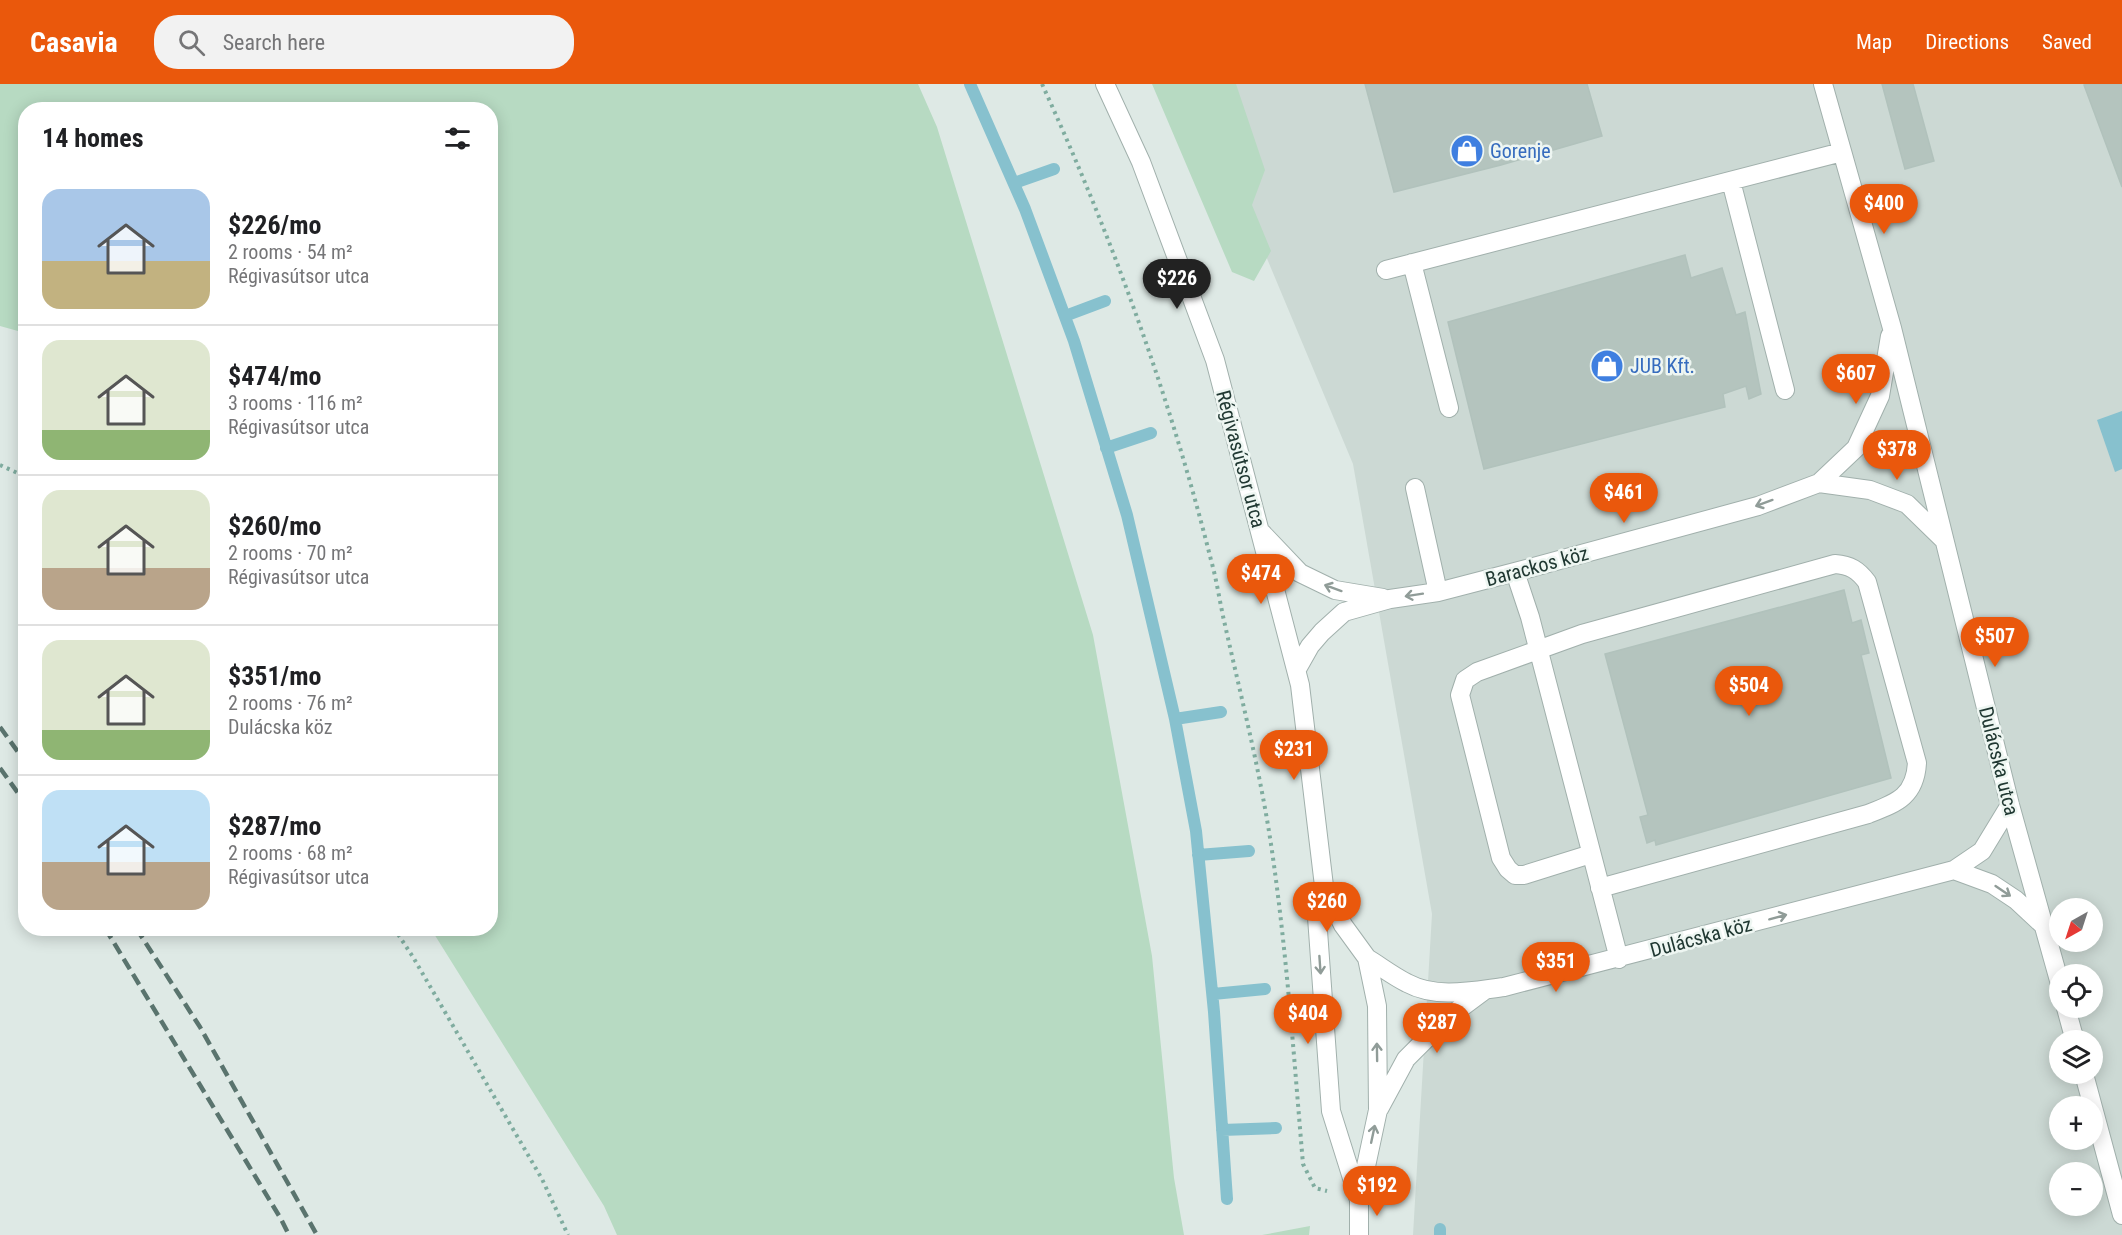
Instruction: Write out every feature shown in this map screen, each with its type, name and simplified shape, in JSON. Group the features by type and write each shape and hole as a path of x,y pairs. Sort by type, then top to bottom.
{"street":[{"name":"Régivasútsor utca","path":"1105,84 1141,162 1215,360 1297,669 1324,886 1343,925 1367,958 1377,1006 1378,1110 1359,1199 1359,1235"},
{"name":"Dulácska utca","path":"1823,84 1892,328 2010,805 2054,964"},
{"path":"1386,270 1842,152"},
{"path":"1731,181 1785,390"},
{"path":"1412,264 1449,408"},
{"name":"Barackos köz","path":"1297,669 1310,646 1344,612 1390,599 1438,591 1515,572 1758,506 1819,483 1856,448 1880,396 1892,328"},
{"name":"Barackos köz","path":"1819,483 1870,490 1907,504 1945,540"},
{"path":"1415,488 1438,591"},
{"name":"Barackos köz","path":"1260,532 1300,573 1335,590 1390,599"},
{"path":"1591,854 1524,874 1515,875 1508,869 1501,858 1462,701 1461,688 1465,680 1477,672 1605,628 1835,564 1847,564 1860,573 1868,582 1917,763 1916,779 1907,793 1893,804 1876,811 1600,888"},
{"path":"1515,572 1619,959"},
{"name":"Dulácska köz","path":"1367,958 1409,984 1436,992 1461,993 1504,987 1619,959 1954,870 1982,851 2010,805"},
{"path":"1954,870 1992,884 2016,900 2044,927"},
{"name":"Régivasútsor utca","path":"1324,886 1317,917 1331,1111 1359,1199"},
{"path":"1378,1110 1406,1059 1446,1019 1486,989"},
{"path":"2087,1084 2122,1215"}],"path":[{"path":"1042,84 1088,189 1136,315 1168,409 1212,561 1257,765 1272,850 1288,973 1303,1164 1315,1188 1359,1199"},
{"path":"0,465 18,473"},
{"path":"399,936 542,1179 568,1235"}],"shaded area":[{"path":"1194,84 2122,84 2122,1235 1413,1235 1432,914 1353,464"}],"green space":[{"path":"0,84 918,84 937,127 1093,635 1152,956 1174,1178 1184,1235 617,1235 604,1206 435,936 498,936 498,102 18,102 18,331 0,326"},
{"path":"1152,84 1236,84 1265,170 1252,205 1271,251 1254,281 1232,272"},
{"path":"1310,1226 1309,1235 1262,1235"}],"water":[{"path":"2122,411 2122,469 2115,472 2097,420"}],"building":[{"name":"Gorenje","path":"1365,84 1587,84 1602,136 1394,192"},
{"path":"1882,84 1913,84 1934,161 1905,169"},
{"path":"2122,84 2122,187 2084,85"},
{"name":"JUB Kft.","path":"1685,255 1691,278 1722,268 1736,315 1745,312 1761,394 1749,399 1746,386 1723,394 1725,407 1484,469 1448,322"},
{"path":"1844,590 1852,623 1861,620 1869,653 1861,655 1891,778 1656,845 1655,840 1647,843 1640,817 1648,815 1605,654"}],"waterway":[{"path":"970,84 1025,209 1074,341 1127,515 1175,719 1196,831 1214,1012 1227,1199"},
{"path":"1014,183 1054,169"},
{"path":"1065,316 1105,301"},
{"path":"1106,448 1151,433"},
{"path":"1175,719 1221,712"},
{"path":"1198,855 1249,851"},
{"path":"1213,994 1265,989"},
{"path":"1222,1130 1276,1128"},
{"path":"1440,1229 1440,1235"}],"railway":[{"path":"0,727 18,752"},
{"path":"0,768 18,793"},
{"path":"110,936 289,1235"},
{"path":"141,936 200,1027 317,1235"}],"place":[{"name":"Gorenje","path":"1467,151"},
{"name":"JUB Kft.","path":"1607,366"}]}
